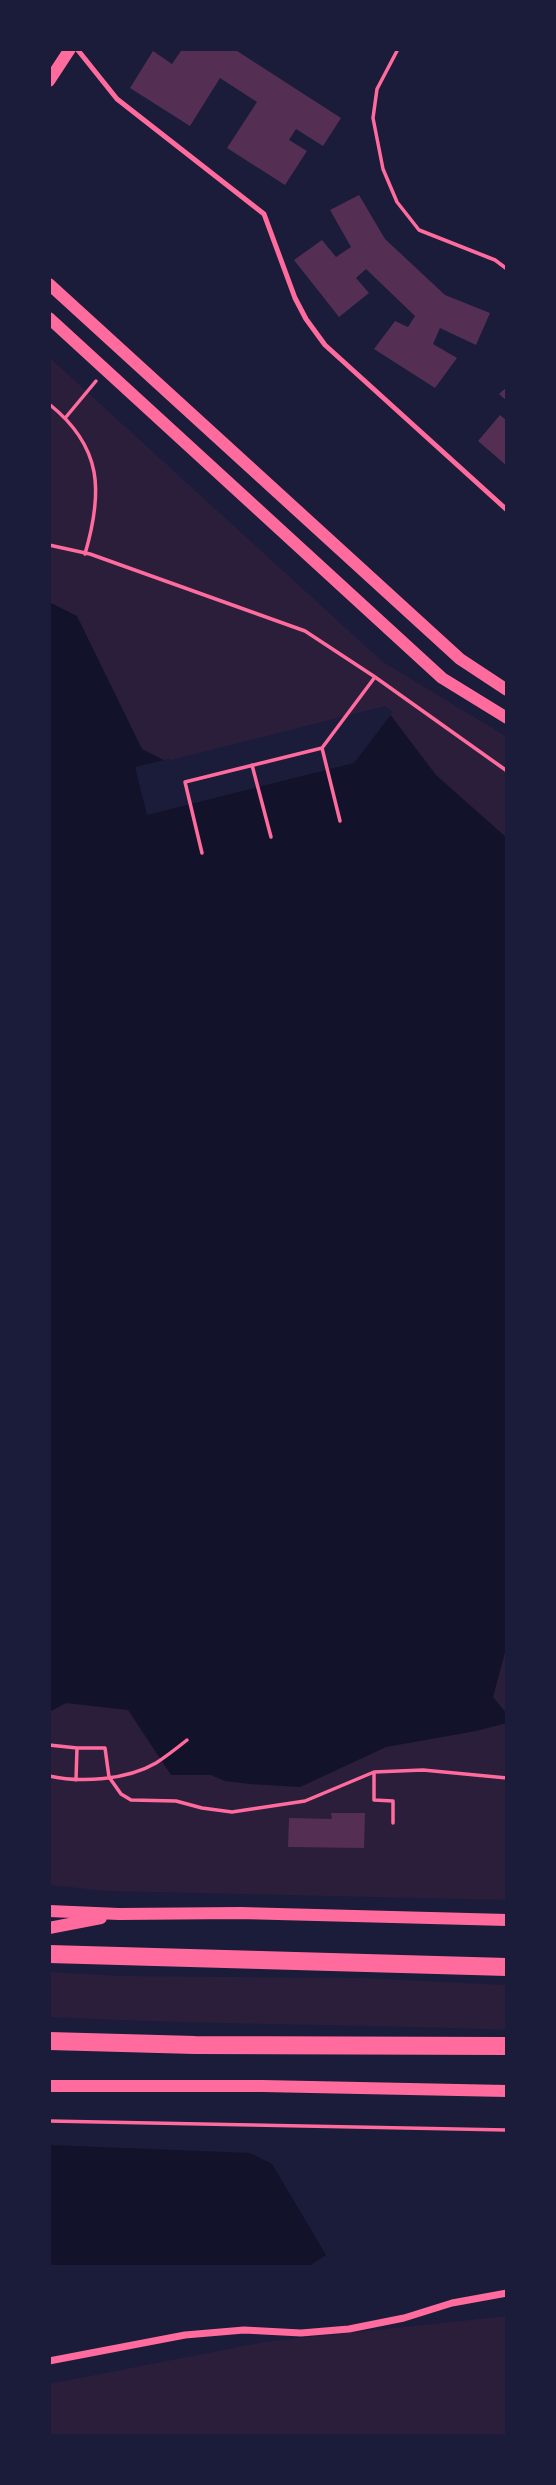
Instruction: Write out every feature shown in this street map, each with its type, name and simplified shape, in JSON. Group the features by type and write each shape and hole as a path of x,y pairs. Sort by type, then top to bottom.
{"main road":[{"path":"49,1954 507,1967"},
{"path":"49,2040 195,2045 507,2046"}],"street":[{"path":"49,81 70,49"},
{"path":"49,284 460,659 507,690"},
{"path":"49,318 442,678 507,718"},
{"path":"49,1911 507,1920"},
{"path":"49,1928 119,1914"},
{"path":"49,2085 507,2091"},
{"path":"49,2361 186,2335 244,2330 301,2333 349,2329 507,2293"}],"lane":[{"path":"76,49 117,99 264,214 295,298 325,345 507,510"}],"path":[{"path":"398,49 377,89 373,118 383,169 397,202 419,230 495,260 507,269"},
{"path":"66,417 105,369"},
{"path":"49,404 66,417 81,436 90,455 96,481 95,520 85,554"},
{"path":"49,545 85,554 305,631 507,771"},
{"path":"202,853 185,782 322,748 375,677"},
{"path":"322,748 340,821"},
{"path":"253,765 271,837"},
{"path":"49,1776 76,1780 109,1777 154,1764 187,1740"},
{"path":"49,1745 105,1748 109,1777 121,1794 131,1800 176,1801 232,1812 305,1801 374,1772 423,1770 507,1778"},
{"path":"76,1780 77,1748"},
{"path":"374,1772 374,1800 393,1801 393,1823"},
{"path":"49,2121 507,2130"}],"shaded area":[{"path":"49,357 383,662 507,737 507,1900 107,1891 49,1885"},
{"path":"49,602 77,616 142,749 171,764 386,709 436,775 507,838 507,1645 493,1697 507,1714 507,1723 386,1747 300,1787 225,1781 211,1775 171,1775 128,1710 66,1703 49,1712"},
{"path":"49,1972 123,1976 360,1978 507,1985 507,2030 49,2017"},
{"path":"49,2145 250,2153 272,2164 326,2255 311,2265 49,2265"},
{"path":"507,2316 507,2436 49,2436 49,2384 264,2342"}],"pier":[{"path":"385,706 393,712 354,763 147,815 135,767"}],"building":[{"path":"178,49 234,49 341,118 323,146 296,129 289,140 307,151 285,185 227,148 257,102 220,78 190,126 130,88 153,51 172,64 181,51"},
{"path":"359,195 385,239 445,295 490,313 476,345 440,328 433,344 457,358 435,388 374,349 395,321 408,327 415,316 366,269 356,278 369,293 339,317 294,260 322,240 336,257 351,247 330,210"},
{"path":"507,387 507,401 499,394"},
{"path":"500,415 507,421 507,466 478,441"},
{"path":"331,1813 365,1813 364,1848 288,1847 289,1818 332,1819"}]}
